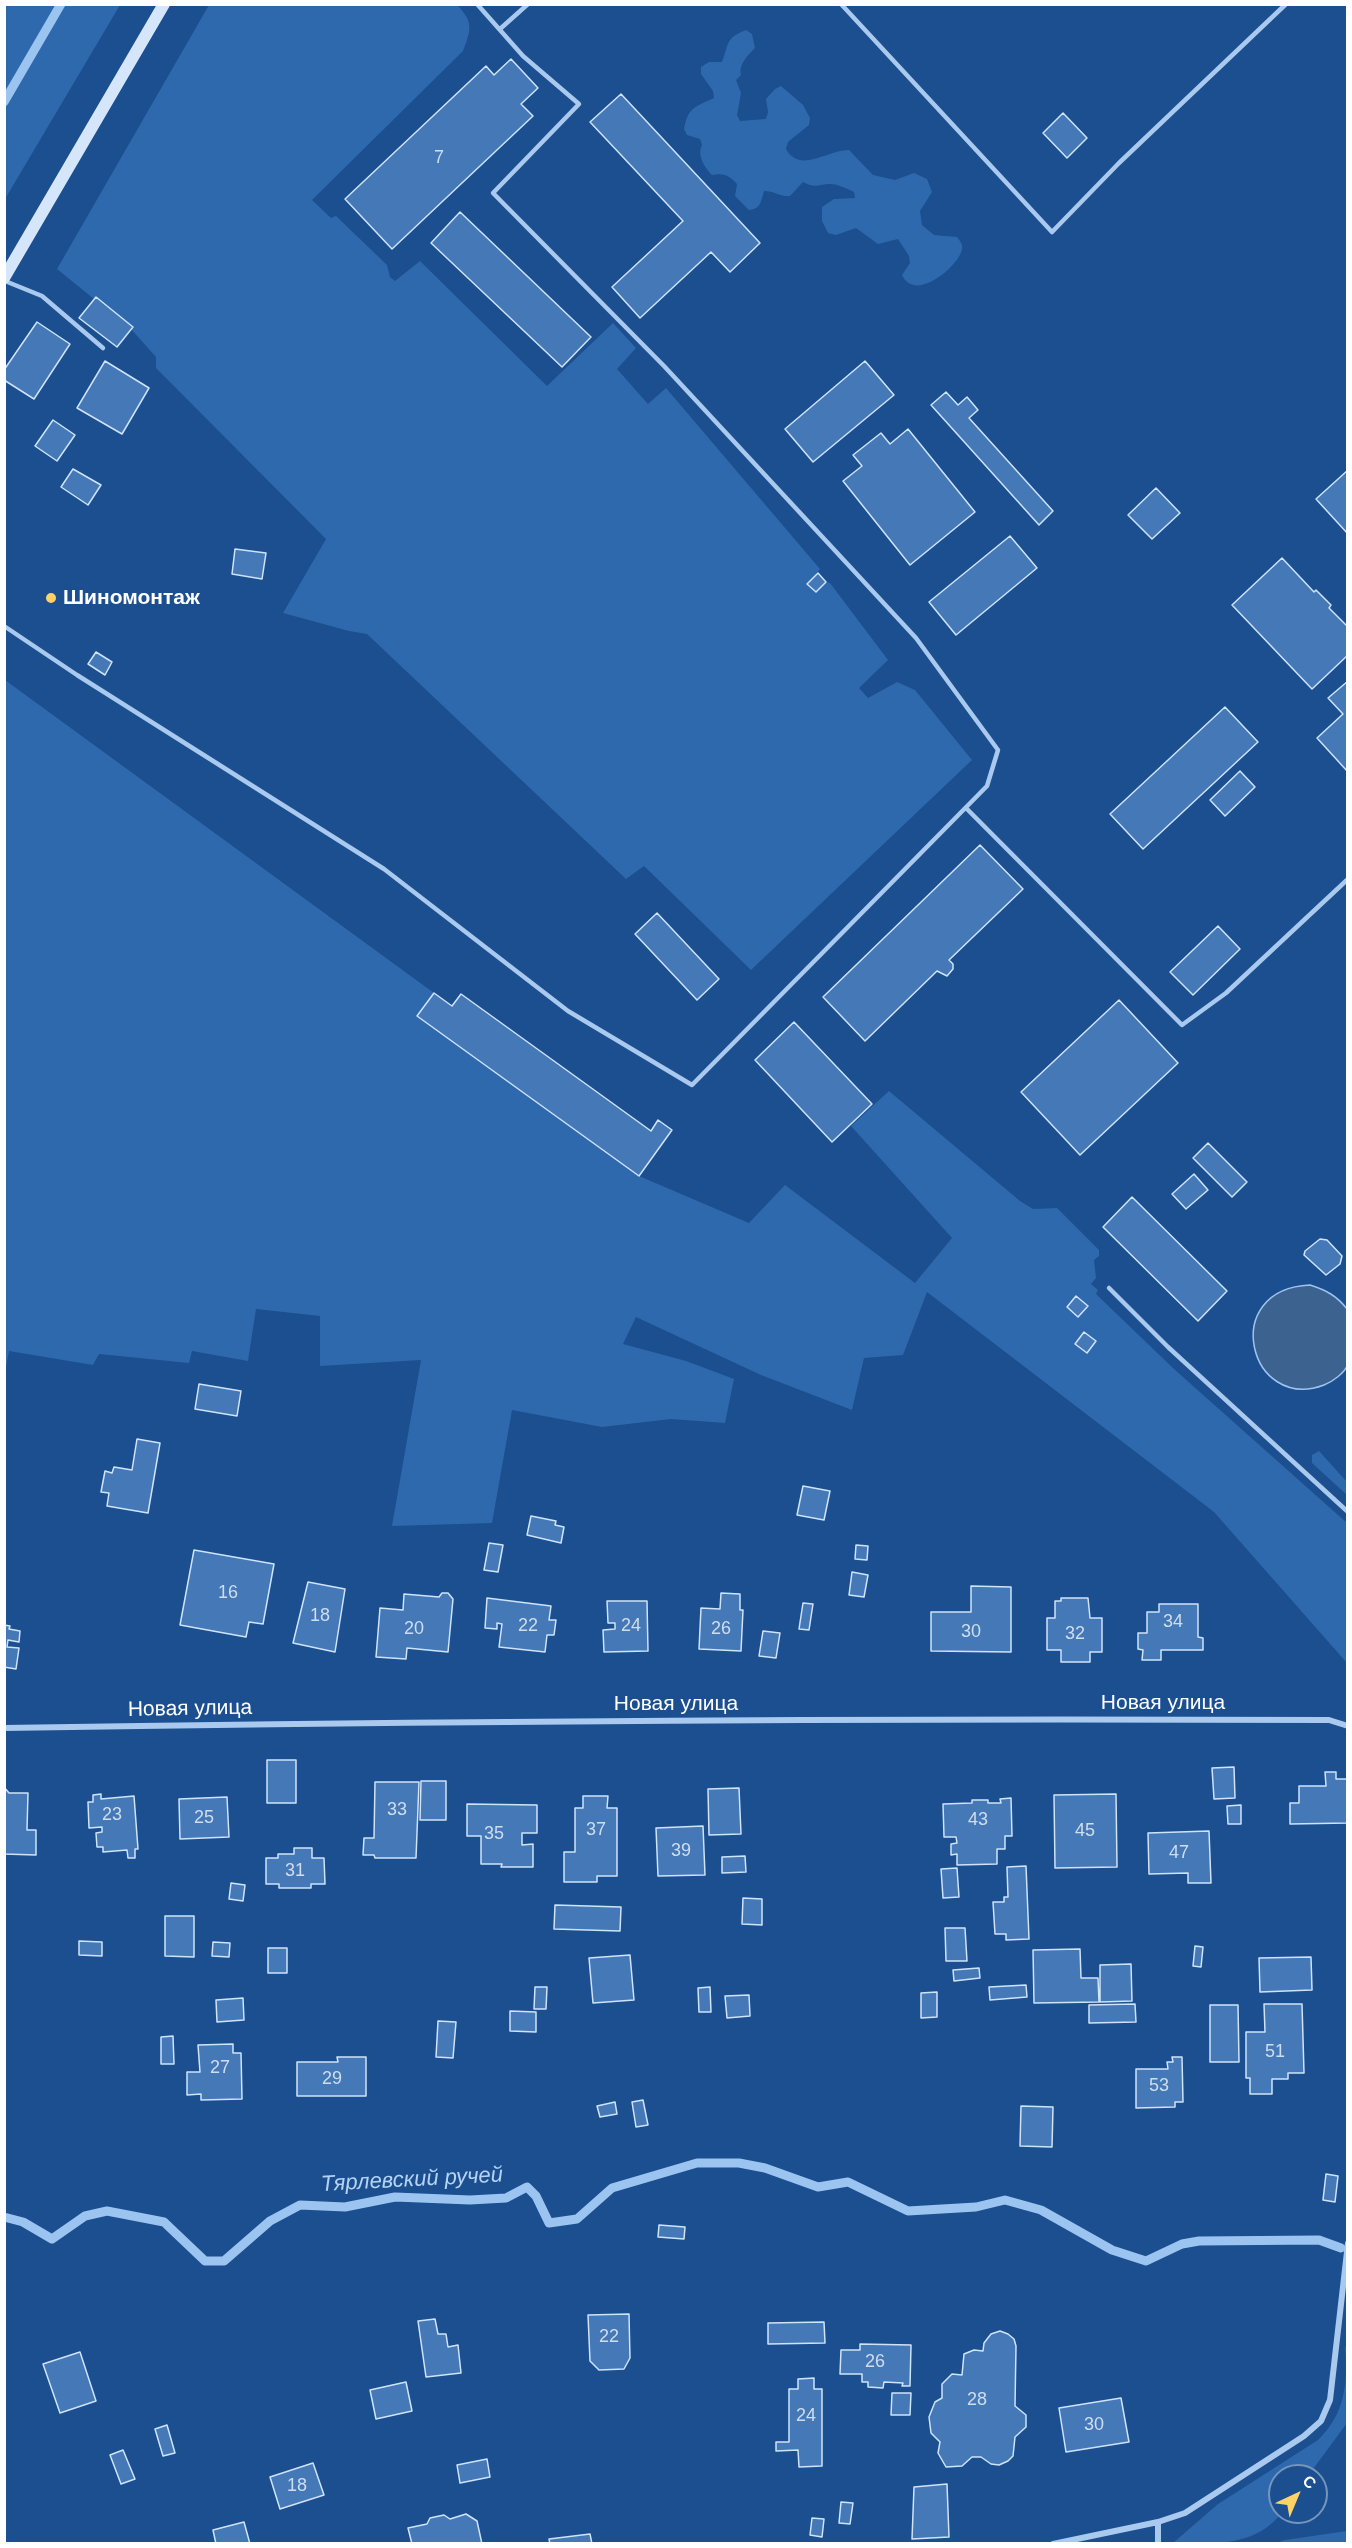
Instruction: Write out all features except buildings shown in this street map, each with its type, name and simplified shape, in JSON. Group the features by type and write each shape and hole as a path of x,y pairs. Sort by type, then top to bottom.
{"main road":[{"path":"4,279 164,4"}],"street":[{"name":"Новая улица","path":"4,1728 359,1722 1096,1719 1329,1720 1347,1726"},
{"path":"1053,2544 1158,2522 1185,2513 1304,2436 1321,2421 1330,2400 1347,2243"},
{"path":"1158,2522 1158,2544"}],"lane":[{"path":"4,626 77,675 384,869 568,1011 692,1084 987,786 998,750 916,638 664,366 493,193 579,104 523,56 477,4"},
{"path":"500,29 528,4"},
{"path":"841,4 1052,232 1119,163 1287,4"},
{"path":"4,279 42,296 103,348"},
{"path":"966,808 1182,1025 1226,993 1347,879"},
{"path":"1109,1288 1168,1347 1347,1512"}],"shaded area":[{"path":"4,5 120,5 5,199"},
{"path":"209,5 457,5 466,16 469,26 463,51 312,200 331,218 336,216 387,265 390,277 395,281 420,261 547,386 613,323 636,348 617,369 648,404 666,388 820,569 807,584 816,592 826,582 830,583 888,660 859,688 868,698 897,682 915,690 972,760 751,970 644,866 626,879 367,634 283,613 326,539 156,368 156,357 131,329 57,269"},
{"path":"746,30 752,34 755,48 744,60 741,75 736,80 741,93 737,115 740,121 766,119 768,112 766,99 781,86 803,105 810,118 809,125 788,142 786,149 792,156 799,160 806,160 849,150 873,175 895,180 914,173 927,179 932,192 920,211 922,225 934,235 957,237 962,246 959,256 946,272 926,284 908,283 902,275 910,263 909,256 898,239 878,244 856,228 836,235 828,233 822,221 822,207 834,199 855,198 854,192 846,188 833,184 815,186 803,182 790,196 764,191 758,206 749,210 735,196 737,184 734,181 726,175 712,175 709,172 701,157 700,139 687,135 684,129 690,112 714,98 713,91 701,74 701,67 709,62 722,62 731,39"},
{"path":"5,680 434,993 417,1016 639,1176 749,1223 785,1185 915,1283 952,1238 851,1126 889,1091 1020,1201 1033,1209 1057,1208 1099,1250 1099,1256 1094,1260 1096,1278 1091,1284 1098,1290 1096,1294 1174,1369 1347,1523 1347,1663 1214,1512 927,1292 903,1355 864,1358 852,1410 761,1375 636,1317 623,1344 686,1361 734,1379 725,1423 671,1419 602,1427 512,1410 492,1523 392,1526 421,1360 320,1366 320,1316 256,1309 248,1361 192,1351 189,1363 99,1354 93,1365 9,1351 5,1373"},
{"path":"1310,1285 1331,1294 1347,1309 1349,1359 1344,1371 1331,1382 1298,1389 1277,1382 1262,1367 1254,1347 1254,1326 1263,1306 1281,1292"},
{"path":"1319,1451 1347,1482 1347,1495 1312,1463 1312,1455"},
{"path":"1347,2346 1347,2423 1317,2464 1280,2464 1318,2440 1334,2420 1345,2385 1345,2347"},
{"path":"1268,2472 1268,2524 1271,2524 1260,2532 1233,2541 1218,2543 1173,2543 1218,2504"},
{"path":"1347,2531 1347,2543 1276,2543 1285,2540"}],"waterway":[{"path":"4,102 61,4"},
{"name":"Тярлевский ручей","path":"4,2217 23,2222 52,2239 85,2216 107,2211 164,2222 205,2261 224,2261 270,2221 300,2205 345,2207 395,2197 470,2200 506,2198 527,2187 536,2196 549,2223 577,2219 612,2188 697,2163 739,2163 765,2168 818,2187 848,2182 908,2211 976,2207 1005,2200 1041,2210 1112,2250 1146,2261 1182,2244 1199,2241 1319,2240 1341,2248"}],"place":[{"name":"Шиномонтаж","path":"51,598"}]}
